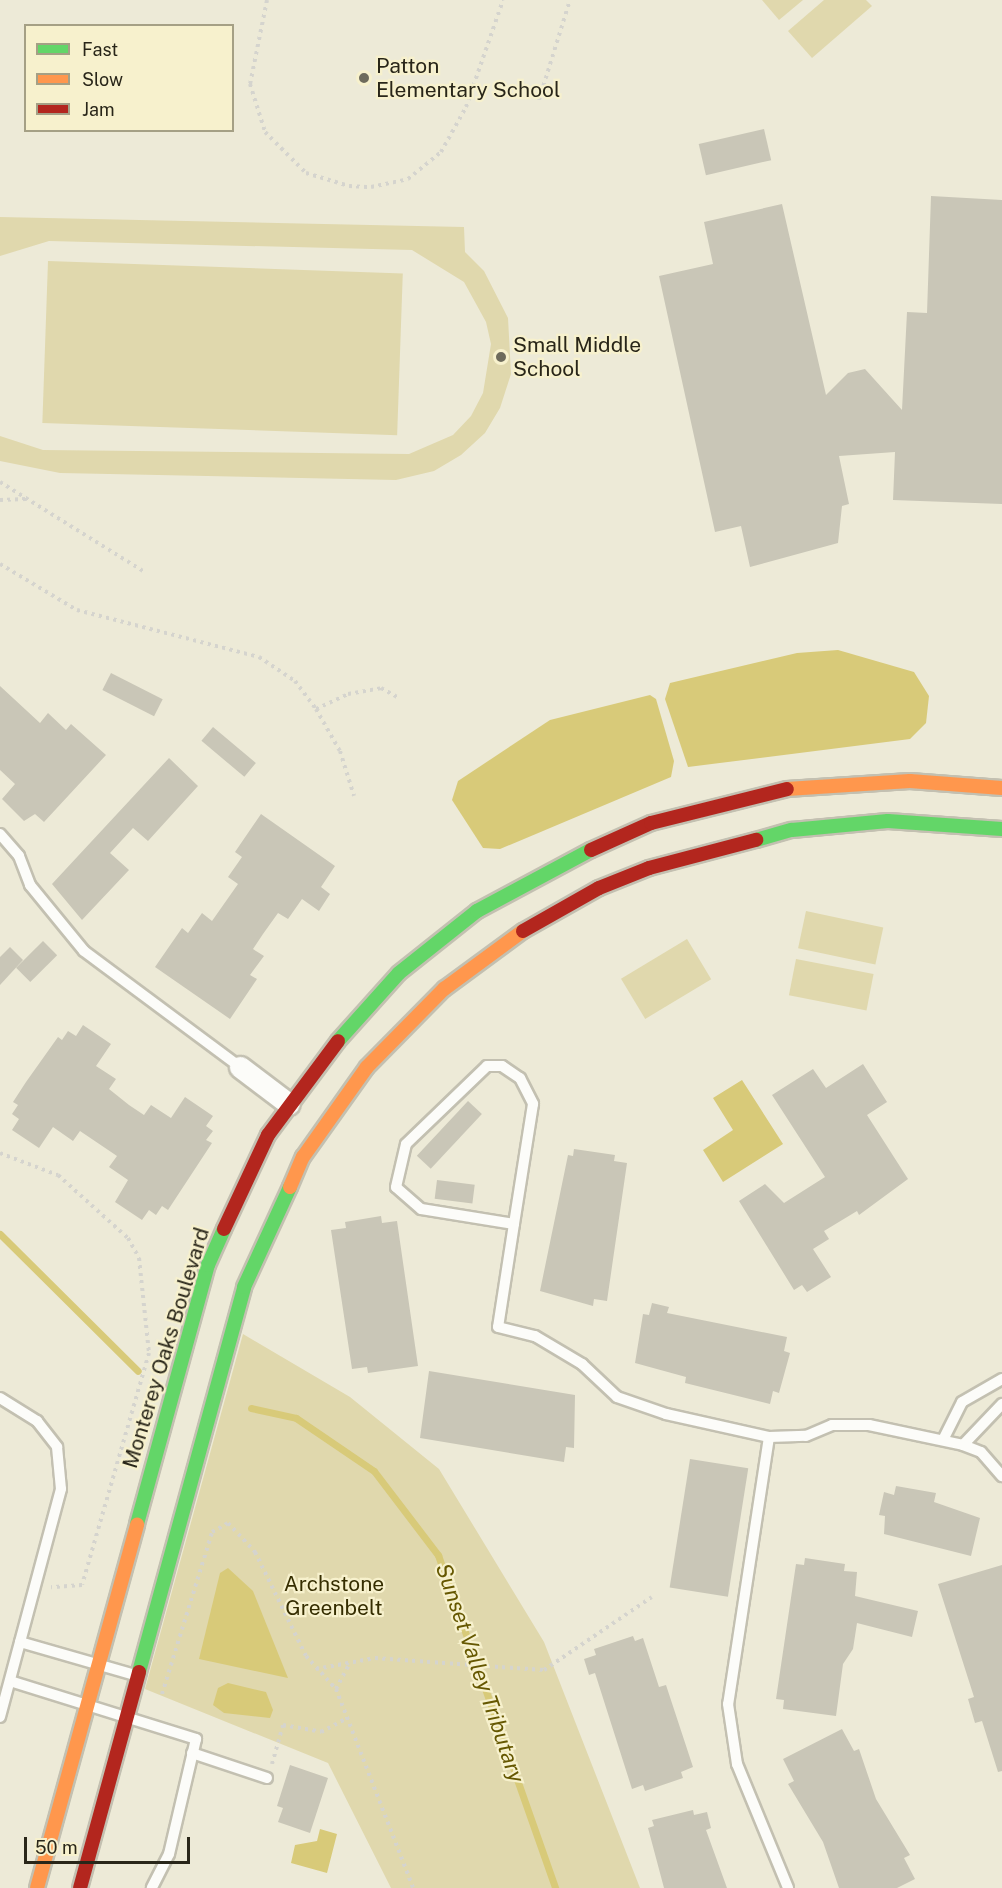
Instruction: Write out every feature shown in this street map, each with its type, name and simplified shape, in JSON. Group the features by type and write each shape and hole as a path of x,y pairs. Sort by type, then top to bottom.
{"street":[{"name":"Monterey Oaks Boulevard","path":"37,1888 208,1265 235,1198 289,1104 350,1024 399,973 477,911 591,848 651,823 782,790 910,781 1002,788"},
{"path":"80,1888 259,1245 333,1111 406,1024 472,966 547,915 599,888 691,853 792,830 878,822 1002,829"},
{"path":"240,1066 289,1104"}],"lane":[{"path":"0,834 19,856 30,885 84,951 240,1066"},
{"path":"514,1224 421,1209 396,1187 406,1144 487,1066 502,1066 520,1078 533,1104 498,1327 535,1336 563,1353 617,1397 666,1414 769,1437 806,1436 832,1425 852,1424 944,1438 981,1452 1002,1476"},
{"path":"944,1438 962,1402 1002,1379"},
{"path":"0,1398 37,1421 57,1447 61,1489 0,1717"},
{"path":"963,1445 1002,1404"},
{"path":"769,1437 728,1704 737,1764 788,1888"},
{"path":"20,1642 138,1676"},
{"path":"10,1681 126,1720 196,1739 170,1854 152,1888"},
{"path":"192,1753 267,1778"}],"path":[{"path":"267,0 250,84 265,132 306,172 349,186 370,187 408,179 441,152 466,107 503,0"},
{"path":"539,100 570,0"},
{"path":"0,482 146,573"},
{"path":"0,500 28,499"},
{"path":"0,564 77,610 259,657 295,681 316,708 340,751 354,796"},
{"path":"316,708 348,694 381,688 399,698"},
{"path":"0,1153 58,1175 128,1238 139,1258 141,1318 148,1334 148,1353 82,1585 35,1588"},
{"path":"155,1701 169,1677 212,1532 222,1522 255,1552 316,1669 336,1689 413,1888"},
{"path":"316,1669 375,1658 430,1660 544,1670 652,1597"},
{"path":"336,1689 350,1664"},
{"path":"267,1778 283,1725 321,1732 347,1718"}],"green space":[{"path":"762,0 803,0 779,20"},
{"path":"824,0 866,0 872,6 812,58 788,31"},
{"path":"0,217 464,227 465,252 484,271 508,318 511,374 500,408 485,433 461,455 434,471 396,480 60,473 0,461 0,436 43,450 409,454 453,435 471,416 483,393 491,344 486,322 464,282 412,250 49,241 0,256"},
{"path":"48,261 403,273 397,435 42,423"},
{"path":"806,911 883,927 875,965 798,948"},
{"path":"687,939 711,979 645,1019 621,979"},
{"path":"796,959 874,974 866,1010 789,995"},
{"name":"Archstone Greenbelt","path":"243,1334 350,1397 439,1469 544,1642 640,1888 391,1888 328,1763 145,1689"}],"shaded area":[{"path":"838,650 914,672 929,696 926,723 910,739 688,767 665,699 670,683 797,653"},
{"path":"650,695 656,699 674,761 671,777 500,849 483,848 452,800 458,781 550,720"},
{"path":"742,1080 783,1144 723,1182 703,1150 733,1130 713,1098"},
{"path":"228,1568 253,1591 288,1678 199,1659 220,1573"},
{"path":"228,1683 266,1692 273,1710 270,1718 224,1713 213,1705 218,1688"},
{"path":"320,1829 337,1834 327,1873 291,1863 295,1845 317,1841"}],"building":[{"path":"764,129 771,160 706,175 699,144"},
{"path":"931,196 1002,200 1002,504 893,500 895,452 839,456 849,504 842,506 838,543 750,567 741,526 715,532 659,276 713,264 704,222 782,204 826,395 848,373 865,369 902,410 907,312 927,313"},
{"path":"111,673 163,699 154,716 102,690"},
{"path":"0,686 40,723 48,713 66,730 71,724 106,755 44,822 35,814 24,821 2,799 15,784 0,770"},
{"path":"213,727 256,763 244,777 201,741"},
{"path":"169,758 198,786 148,841 133,828 110,853 129,870 82,920 52,884"},
{"path":"261,814 335,866 321,887 330,894 319,911 302,899 288,919 278,913 263,934 253,949 264,956 250,975 257,979 230,1019 155,967 182,928 188,933 202,913 212,921 238,884 228,877 242,857 235,852"},
{"path":"43,941 57,955 30,982 16,968"},
{"path":"10,947 23,960 0,985 0,957"},
{"path":"83,1025 111,1044 96,1066 116,1079 109,1089 129,1105 144,1115 151,1105 171,1118 185,1097 213,1116 206,1126 213,1131 206,1140 212,1143 168,1210 162,1206 156,1215 149,1210 142,1220 115,1202 128,1180 109,1167 117,1156 80,1131 73,1141 53,1127 39,1148 12,1130 19,1119 12,1114 18,1105 13,1102 26,1082 58,1037 62,1040 68,1031 76,1036"},
{"path":"863,1064 887,1102 867,1115 908,1179 859,1215 857,1211 824,1231 829,1239 813,1249 831,1277 807,1292 802,1285 794,1290 739,1201 765,1184 784,1203 825,1177 772,1095 813,1069 826,1088"},
{"path":"468,1101 482,1114 431,1169 417,1156"},
{"path":"574,1149 615,1155 614,1161 627,1163 607,1301 594,1299 593,1306 540,1291 568,1155 573,1156"},
{"path":"437,1180 475,1185 472,1203 435,1199"},
{"path":"381,1216 382,1223 397,1221 418,1366 368,1373 367,1367 352,1369 331,1230 346,1228 345,1222"},
{"path":"652,1303 669,1307 667,1313 787,1337 784,1351 790,1353 779,1393 773,1391 770,1404 685,1383 686,1377 635,1363 643,1314 649,1315"},
{"path":"429,1371 575,1395 574,1448 566,1447 564,1462 420,1438"},
{"path":"690,1459 748,1468 728,1597 670,1587"},
{"path":"896,1486 936,1493 934,1502 980,1518 971,1556 884,1534 885,1516 879,1515 884,1492 894,1495"},
{"path":"805,1558 845,1564 844,1571 857,1572 855,1596 918,1611 912,1637 857,1623 853,1649 843,1664 836,1716 783,1709 784,1700 776,1699 796,1564 804,1565"},
{"path":"1002,1565 1002,1771 998,1772 982,1721 975,1723 968,1699 974,1697 938,1584"},
{"path":"633,1636 635,1641 643,1638 659,1687 666,1685 693,1767 681,1772 683,1778 645,1791 643,1785 632,1789 595,1673 589,1675 584,1659 596,1655 594,1649"},
{"path":"842,1729 854,1751 859,1749 876,1799 910,1855 904,1858 915,1879 897,1888 839,1888 823,1842 788,1784 794,1781 783,1759"},
{"path":"290,1765 328,1778 310,1833 278,1822 283,1808 277,1806"},
{"path":"693,1810 694,1815 707,1812 711,1828 706,1830 727,1888 664,1888 648,1828 654,1826 652,1820"}],"waterway":[{"name":"Sunset Valley Tributary","path":"0,1234 138,1371"},
{"name":"Sunset Valley Tributary","path":"251,1408 296,1418 374,1471 438,1555 555,1888"}],"traffic: fast":[{"path":"756,840 792,830 888,821 1002,829"},
{"path":"338,1041 399,973 477,911 591,850"},
{"path":"139,1672 244,1287 290,1187"},
{"path":"137,1524 208,1265 224,1229"}],"traffic: slow":[{"path":"787,789 910,781 1002,788"},
{"path":"290,1187 303,1157 367,1067 444,989 523,931"},
{"path":"37,1888 137,1524"}],"traffic: jam":[{"path":"591,850 651,823 787,789"},
{"path":"523,931 599,888 649,868 756,840"},
{"path":"224,1229 268,1135 338,1041"},
{"path":"80,1888 139,1672"}],"place":[{"name":"Patton Elementary School","path":"364,78"},
{"name":"Small Middle School","path":"501,357"}]}
